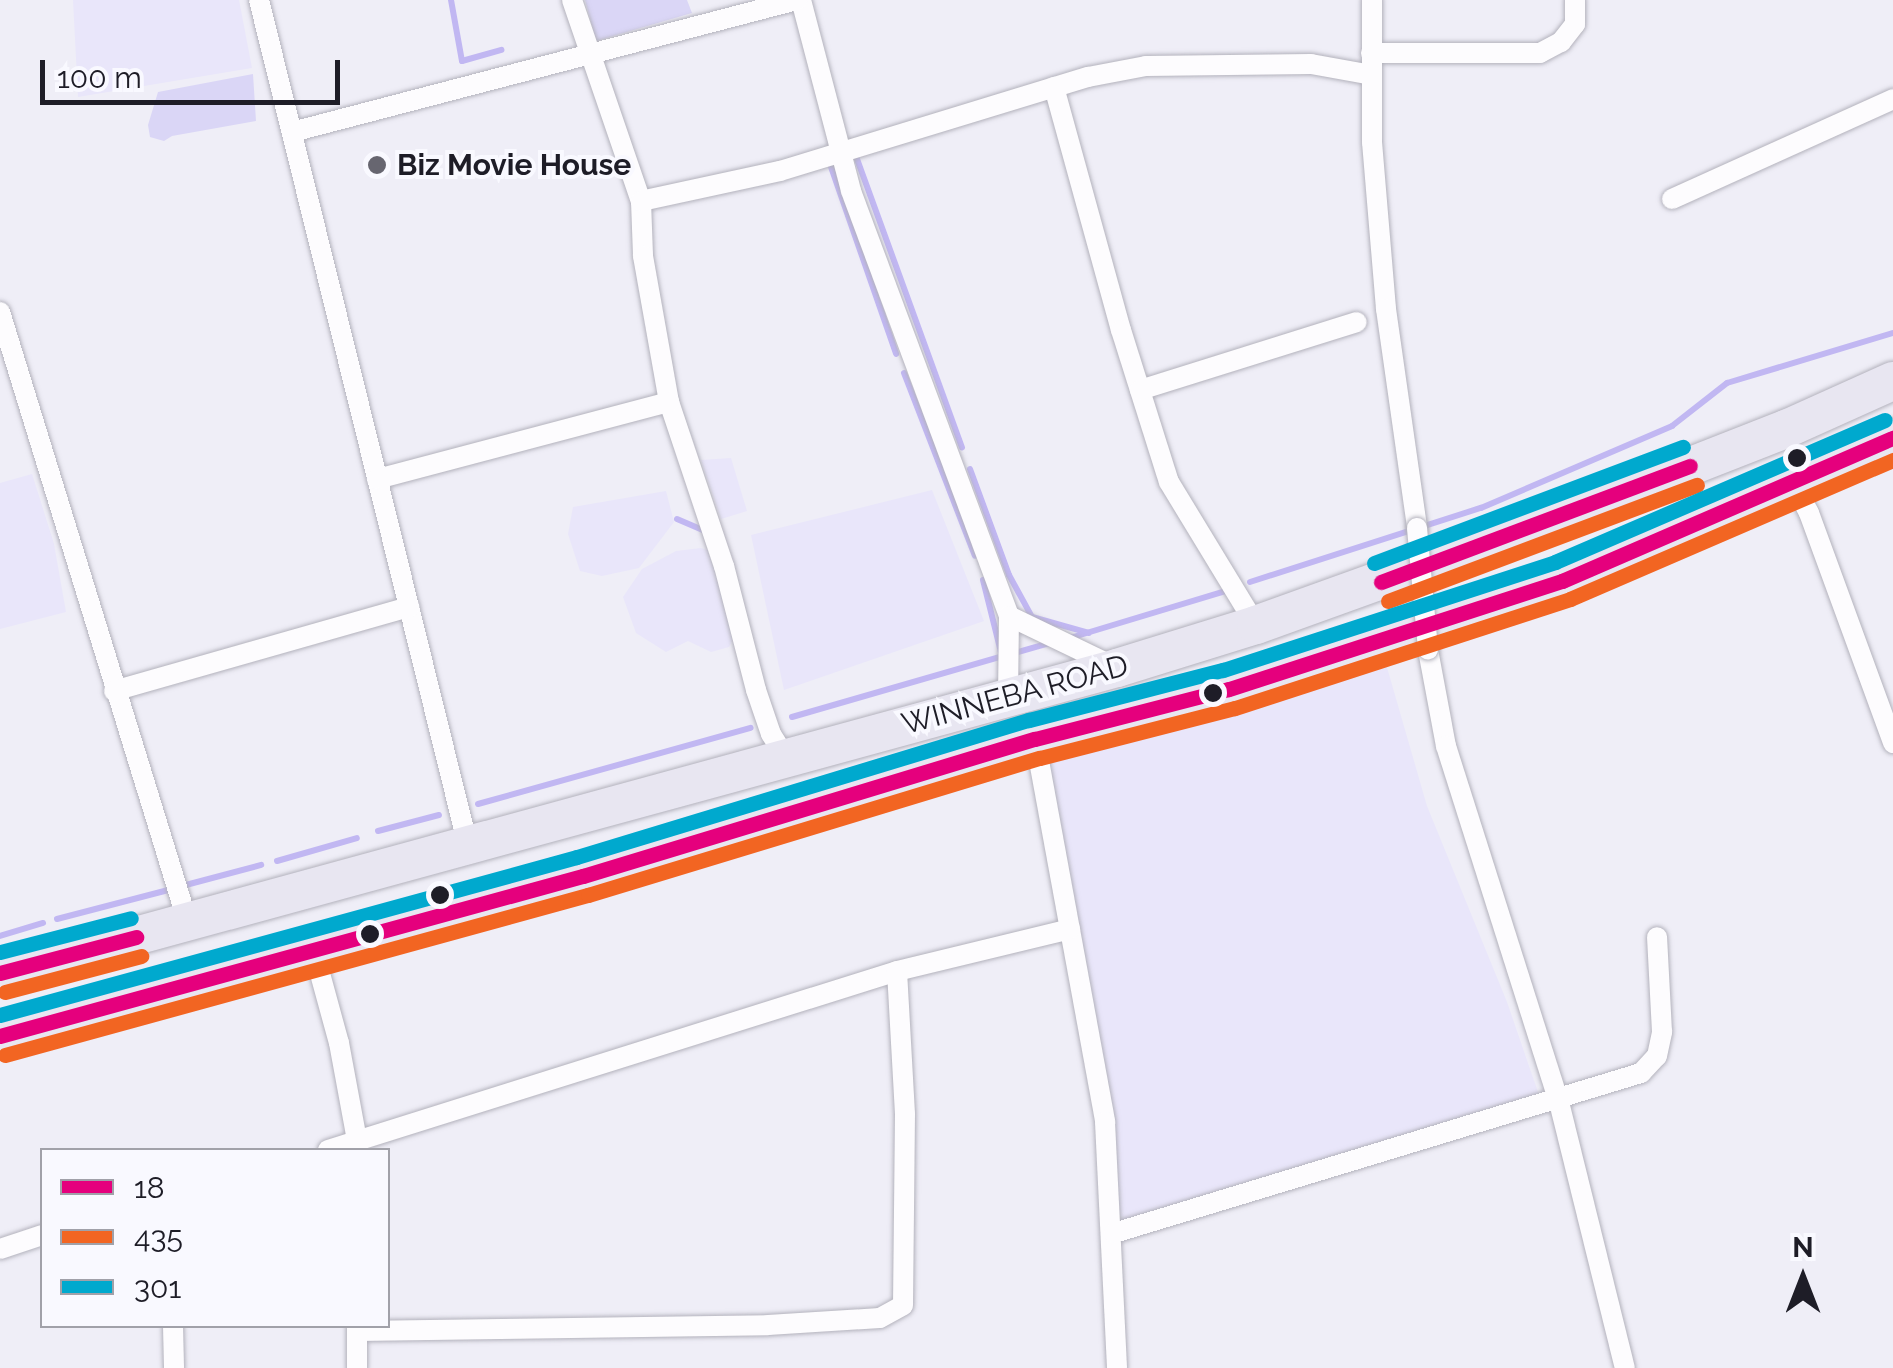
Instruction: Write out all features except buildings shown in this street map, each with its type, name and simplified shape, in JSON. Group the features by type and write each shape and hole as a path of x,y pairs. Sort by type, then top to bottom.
{"highway":[{"name":"WINNEBA ROAD","path":"0,972 188,924 1117,668 1256,625 1630,490 1786,429 1893,381"},
{"name":"WINNEBA ROAD","path":"0,1036 583,876 1035,739 1229,689 1562,581 1893,438"}],"street":[{"path":"259,0 468,846"},
{"path":"572,0 588,57 641,201 643,256 668,402 724,566 756,690 772,734 786,758"},
{"path":"292,132 799,0 839,154 1009,616 1008,697"},
{"path":"1372,0 1372,75 1386,309 1417,528 1428,650 1446,746 1559,1102 1626,1368"},
{"path":"1372,53 1540,52 1560,42 1575,24 1575,0"},
{"path":"641,201 839,154 1054,88 1146,66 1224,62 1311,64 1372,75"},
{"path":"1054,88 1170,482 1256,625"},
{"path":"1672,199 1893,99"},
{"path":"0,312 188,924"},
{"path":"1140,390 1356,322"},
{"path":"0,394 22,387"},
{"path":"378,479 668,402"},
{"path":"1792,482 1809,513 1893,743"},
{"path":"114,691 409,606"},
{"path":"1009,616 1117,668"},
{"path":"1035,739 1105,1122 1114,1233 1117,1368"},
{"path":"312,948 339,1043 344,1146 897,971 1070,930"},
{"path":"1114,1233 1559,1102 1642,1073 1657,1056 1662,1032 1657,937"},
{"path":"390,1328 768,1325 880,1318 903,1306 907,1280 905,1114 897,971"},
{"path":"0,1249 40,1237"},
{"path":"173,1328 174,1368"},
{"path":"357,1368 358,1328"}],"shaded area":[{"path":"73,0 239,0 252,68 78,97"},
{"path":"585,0 687,0 692,13 596,41"},
{"path":"253,74 256,121 172,136 164,141 150,137 148,125 158,92"},
{"path":"731,458 747,511 721,519 701,460"},
{"path":"32,474 54,544 66,612 0,629 0,483"},
{"path":"932,490 984,621 784,690 751,535"},
{"path":"666,491 674,522 639,568 602,576 580,571 568,534 573,507"},
{"path":"701,548 717,553 738,630 729,647 711,652 688,641 666,652 636,633 623,597 642,569 676,551"},
{"path":"1384,657 1427,806 1507,1002 1540,1098 1122,1227 1045,760"}],"waterway":[{"path":"451,0 462,61 501,50"},
{"path":"857,159 962,447"},
{"path":"830,164 896,354"},
{"path":"1250,582 1481,508 1672,426 1727,383 1893,333"},
{"path":"904,373 975,556"},
{"path":"970,469 1009,575 1032,617 1089,633"},
{"path":"677,519 707,532"},
{"path":"983,580 1001,652"},
{"path":"1070,638 1226,591"},
{"path":"1015,653 1053,642"},
{"path":"792,717 1004,656"},
{"path":"478,804 751,728"},
{"path":"378,831 439,815"},
{"path":"277,861 357,838"},
{"path":"182,886 261,865"},
{"path":"57,919 168,890"},
{"path":"0,936 43,923"}],"transit line":[{"name":"301","path":"0,1015 577,857 1029,720 1223,670 1555,562 1885,420"},
{"name":"18","path":"0,1036 583,876 1035,739 1229,689 1562,581 1893,438"},
{"name":"301","path":"1374,563 1683,447"},
{"name":"435","path":"5,1055 588,895 1040,758 1235,708 1570,599 1893,460"},
{"name":"18","path":"1381,582 1690,466"},
{"name":"435","path":"1388,601 1697,485"},
{"name":"301","path":"0,952 131,918"},
{"name":"18","path":"0,973 136,937"},
{"name":"435","path":"5,992 141,956"}],"place":[{"name":"Biz Movie House","path":"377,165"}]}
